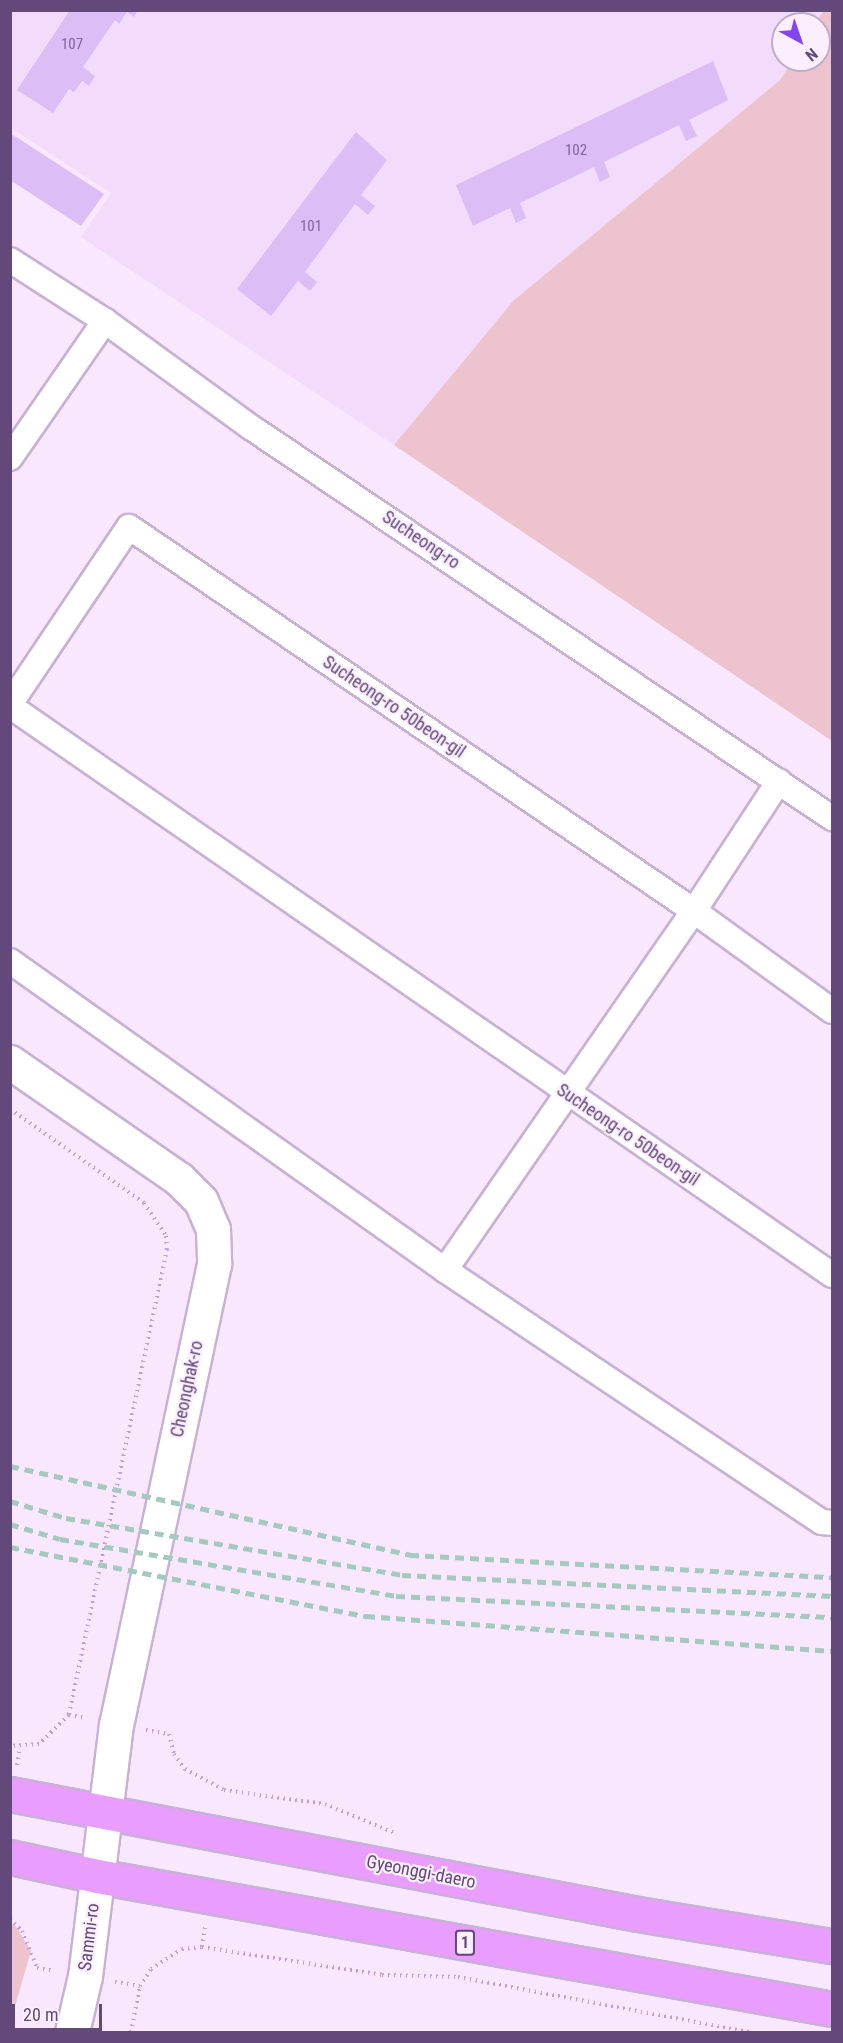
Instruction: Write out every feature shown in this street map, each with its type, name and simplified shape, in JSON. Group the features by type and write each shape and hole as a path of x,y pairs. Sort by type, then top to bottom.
{"main road":[{"name":"Cheonghak-ro","path":"10,1062 179,1179 201,1201 213,1229 214,1264 116,1724 97,1876"},
{"name":"Gyeonggi-daero","path":"10,1794 105,1810 638,1914 832,1946"},
{"name":"1","path":"10,1857 97,1876 832,2009"},
{"name":"Sammi-ro","path":"72,2032 85,1976 97,1876"}],"street":[{"name":"Sucheong-ro","path":"10,260 105,321 252,428 832,818"},
{"path":"10,458 105,321"},
{"name":"Sucheong-ro 50beon-gil","path":"832,1011 694,911 129,527 10,705 832,1275"},
{"path":"445,1270 694,911 778,781"},
{"path":"10,961 445,1270 822,1522 832,1522"}],"path":[{"path":"10,1109 144,1203 158,1219 167,1249 69,1715 39,1744 10,1746"},
{"path":"169,1734 174,1754 197,1779 224,1790 325,1804 399,1834"},
{"path":"10,1919 22,1931 37,1968"},
{"path":"131,2032 140,1986 152,1969 182,1949 202,1947 382,1976 458,1977 750,2032"}],"shaded area":[{"path":"824,10 832,11 832,741 394,445 513,301 780,80 785,72 831,72 831,12 823,12"},
{"path":"10,11 824,11 771,12 771,72 785,72 780,80 513,301 394,445 81,237 111,193 11,128"},
{"path":"11,1924 15,1925 31,1951 11,2020"}],"building":[{"path":"70,10 138,10 134,17 127,12 119,24 115,20 83,67 95,76 89,86 82,81 74,92 69,89 53,113 17,90"},
{"path":"713,61 728,100 689,120 697,136 686,141 679,125 604,162 610,177 600,182 594,167 520,203 526,218 516,223 510,208 473,226 456,185"},
{"path":"356,132 387,160 361,195 375,206 368,215 355,204 305,272 317,282 310,291 298,281 271,316 237,289"},
{"path":"10,133 104,194 81,226 10,180"}],"railway":[{"path":"10,1466 410,1555 832,1577"},
{"path":"10,1501 66,1518 402,1575 832,1596"},
{"path":"10,1524 60,1539 396,1596 832,1617"},
{"path":"10,1547 366,1616 832,1651"}]}
